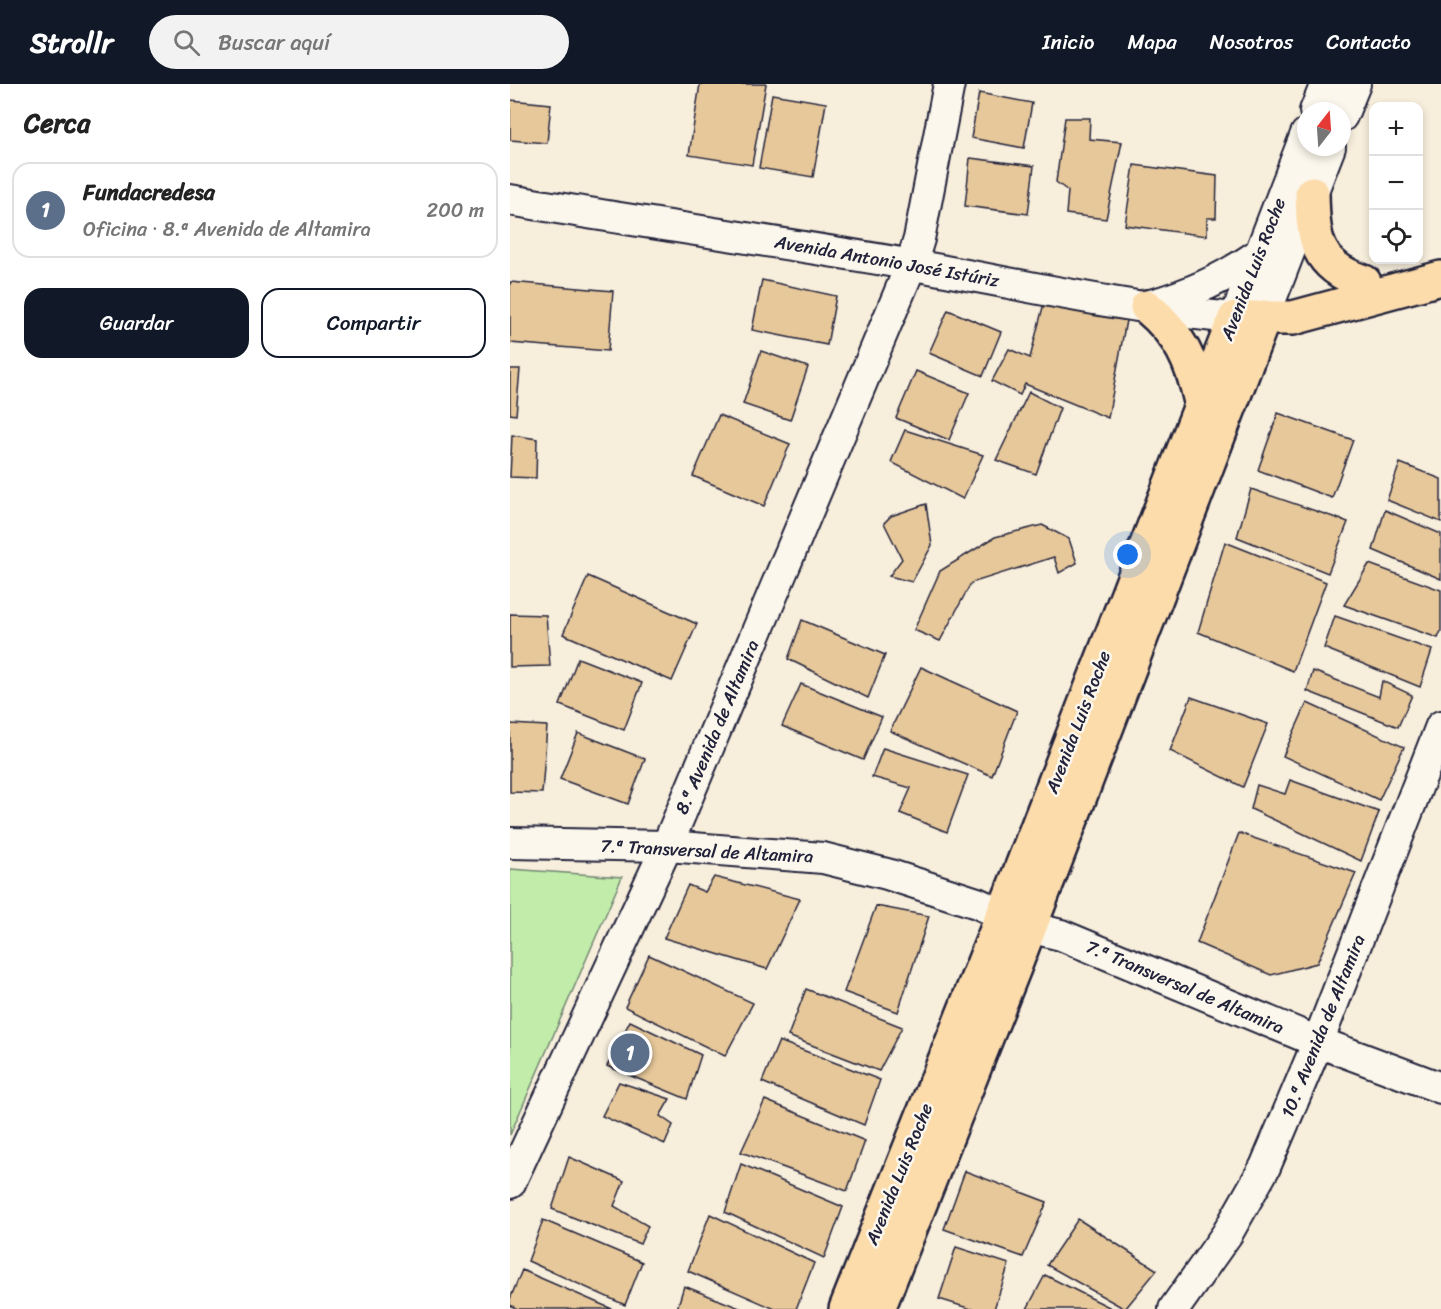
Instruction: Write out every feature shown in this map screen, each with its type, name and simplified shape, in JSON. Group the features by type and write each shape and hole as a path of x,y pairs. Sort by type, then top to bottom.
{"main road":[{"path":"1312,193 1313,225 1323,256 1345,275 1364,282"},
{"path":"1250,317 1291,302 1441,261"},
{"name":"Avenida Antonio José Istúriz","path":"1250,317 1293,318 1441,278"},
{"path":"1147,307 1160,318 1182,346 1194,372 1201,402"},
{"name":"Avenida Luis Roche","path":"878,1309 1014,968 1016,920 1201,402 1250,317"},
{"name":"Avenida Luis Roche","path":"846,1309 1016,920 1250,317"}],"street":[{"name":"8.ª Avenida de Altamira","path":"512,1175 667,846 911,265 921,229 949,84"},
{"path":"1319,102 1326,84"},
{"path":"1347,102 1354,84"},
{"name":"Avenida Luis Roche","path":"1250,317 1259,254 1297,156"},
{"name":"Avenida Luis Roche","path":"1250,317 1312,193 1326,156"},
{"name":"Avenida Antonio José Istúriz","path":"510,200 911,265 1147,307 1199,315 1250,317"},
{"path":"1147,307 1217,281 1259,254"},
{"name":"10.ª Avenida de Altamira","path":"1174,1309 1227,1234 1265,1167 1318,1042 1441,726"},
{"name":"7.ª Transversal de Altamira","path":"510,843 667,846 823,858 887,874 1061,935 1318,1042 1441,1088"}],"green space":[{"path":"510,869 622,877 510,1135"}],"building":[{"path":"700,84 766,84 752,165 689,155"},
{"path":"979,93 1032,103 1024,148 971,138"},
{"path":"772,94 826,103 813,177 759,168"},
{"path":"510,100 551,104 547,143 510,140"},
{"path":"1065,118 1090,118 1089,139 1122,142 1106,219 1066,214 1068,191 1056,182"},
{"path":"970,158 1034,166 1028,214 965,206"},
{"path":"1134,165 1217,176 1216,218 1207,218 1207,236 1125,225"},
{"path":"762,280 836,296 827,345 752,330"},
{"path":"510,282 613,291 608,351 510,343"},
{"path":"1045,299 1127,315 1108,418 1025,384 1020,395 992,381 1009,349 1030,358"},
{"path":"948,310 1001,332 983,376 929,353"},
{"path":"761,351 808,367 790,420 743,404"},
{"path":"510,369 520,369 516,415 510,414"},
{"path":"916,371 969,393 949,440 896,418"},
{"path":"1029,392 1060,408 1036,474 996,460"},
{"path":"1278,413 1353,440 1332,498 1258,470"},
{"path":"719,415 790,444 764,506 693,476"},
{"path":"905,430 983,455 963,499 891,462"},
{"path":"512,435 537,439 536,478 510,477"},
{"path":"1400,463 1441,479 1441,522 1387,500"},
{"path":"1251,489 1348,522 1328,573 1237,537"},
{"path":"926,504 932,545 912,582 889,576 902,559 884,523 891,516"},
{"path":"1385,510 1441,534 1441,579 1373,550"},
{"path":"1042,525 1069,539 1077,563 1059,573 1054,557 971,583 940,641 914,630 940,571 995,537"},
{"path":"1225,542 1326,582 1293,671 1198,632"},
{"path":"1369,564 1441,590 1441,631 1438,638 1344,605"},
{"path":"588,576 697,624 672,681 563,634"},
{"path":"510,614 546,615 550,666 510,667"},
{"path":"1335,616 1432,650 1420,687 1324,648"},
{"path":"802,620 885,655 868,698 788,659"},
{"path":"578,658 642,683 624,730 560,705"},
{"path":"921,667 1017,711 992,776 890,731"},
{"path":"1313,671 1379,697 1382,681 1412,695 1398,727 1307,691"},
{"path":"801,684 882,717 863,760 782,726"},
{"path":"1191,697 1268,724 1243,787 1170,751"},
{"path":"1307,703 1404,747 1379,800 1283,756"},
{"path":"510,724 547,726 542,793 510,792"},
{"path":"578,733 645,759 628,804 560,779"},
{"path":"883,748 968,775 947,832 900,813 911,788 872,777"},
{"path":"1290,780 1379,812 1361,861 1251,809 1257,785 1285,794"},
{"path":"1239,833 1356,873 1317,963 1271,975 1197,943"},
{"path":"714,877 800,899 767,969 664,938 688,885 705,892"},
{"path":"876,906 929,916 898,1012 844,992"},
{"path":"649,955 753,1003 725,1056 625,1007"},
{"path":"806,989 902,1027 879,1071 788,1036"},
{"path":"630,1021 701,1055 687,1099 607,1066"},
{"path":"779,1041 880,1080 864,1125 762,1082"},
{"path":"619,1082 670,1099 660,1116 673,1125 665,1144 602,1116"},
{"path":"765,1100 865,1141 847,1191 741,1152"},
{"path":"569,1157 624,1181 614,1206 648,1226 640,1244 552,1209"},
{"path":"741,1164 843,1207 824,1258 725,1212"},
{"path":"965,1171 1047,1202 1023,1257 944,1229"},
{"path":"710,1214 814,1263 796,1309 775,1309 688,1271"},
{"path":"1078,1219 1157,1270 1125,1309 1047,1265"},
{"path":"543,1220 642,1262 625,1305 528,1261"},
{"path":"956,1247 1009,1264 994,1309 971,1309 939,1299"},
{"path":"522,1270 612,1309 517,1309 510,1305 510,1299"},
{"path":"1045,1275 1113,1309 1027,1309"},
{"path":"684,1286 742,1309 677,1309"}],"place":[{"name":"Fundacredesa","path":"630,1053"}]}
